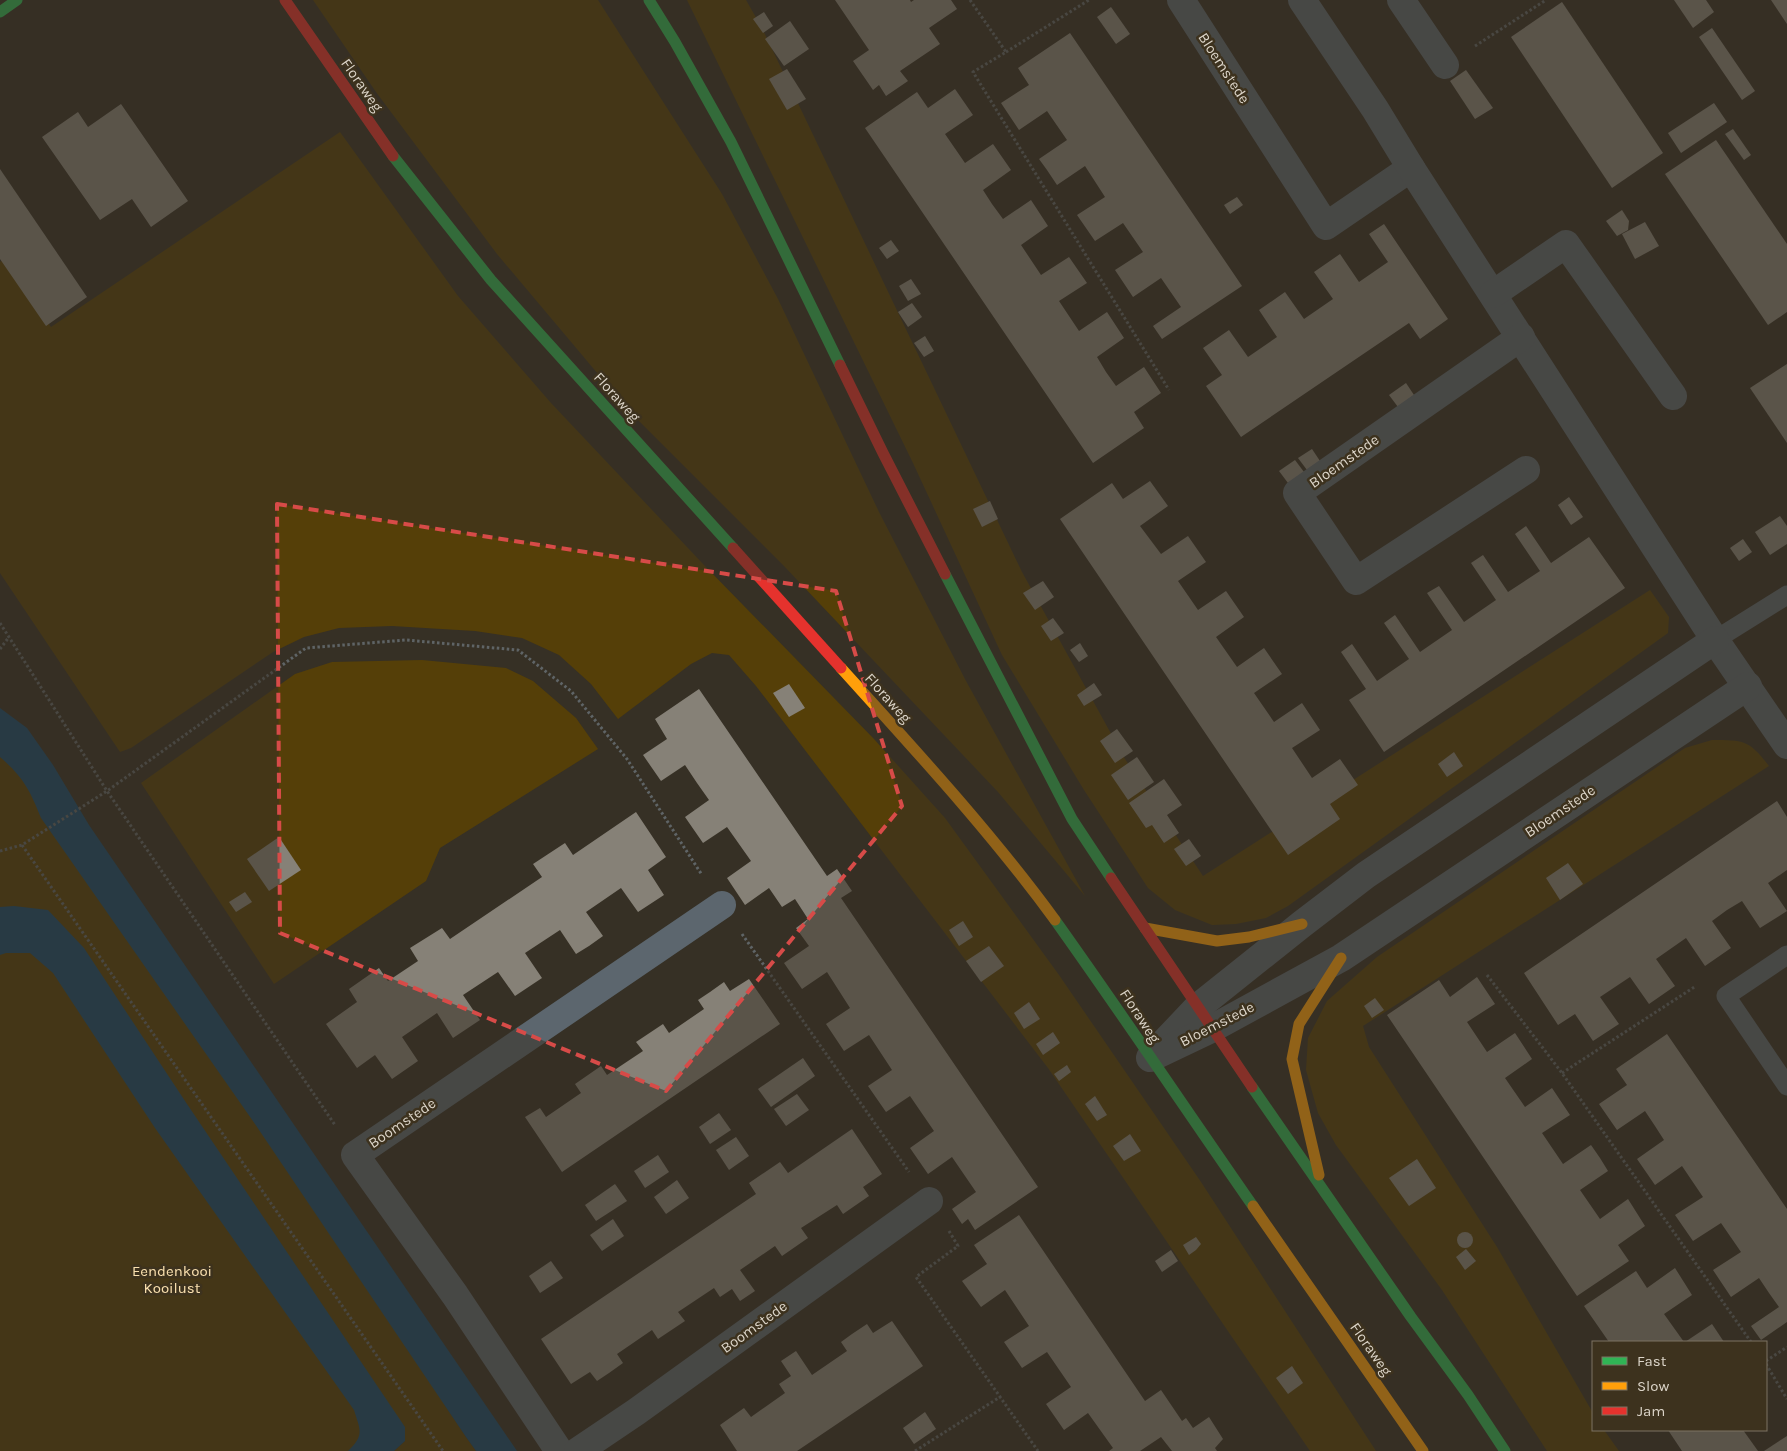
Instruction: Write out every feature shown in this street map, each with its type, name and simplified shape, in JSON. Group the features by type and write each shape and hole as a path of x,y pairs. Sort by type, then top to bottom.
{"main road":[{"path":"0,12 17,0"},
{"name":"Floraweg","path":"285,0 400,166 491,280 936,773 1013,864 1105,990 1150,1058 1423,1451"},
{"path":"649,0 675,42 731,142 883,453 1072,819 1322,1189 1468,1395 1505,1451"},
{"path":"1145,928 1218,941 1249,937 1302,924"},
{"path":"1322,1189 1292,1059 1299,1024 1341,958"}],"street":[{"name":"Bloemstede","path":"1181,0 1326,226 1411,168"},
{"path":"1302,0 1375,109 1411,168 1716,640 1787,745"},
{"path":"1401,0 1446,65"},
{"path":"1493,294 1566,244 1673,396"},
{"name":"Bloemstede","path":"1521,337 1297,493 1356,581 1526,470"},
{"name":"Bloemstede","path":"1150,1058 1206,1017 1302,924 1366,875 1716,640"},
{"name":"Bloemstede","path":"1206,1017 1341,958 1748,686"},
{"name":"Boomstede","path":"559,1451 455,1295 355,1154 722,905"},
{"name":"Boomstede","path":"578,1451 636,1412 929,1201"}],"lane":[{"path":"1716,640 1787,595"},
{"path":"1787,955 1726,996 1787,1086"}],"path":[{"path":"970,0 1006,52"},
{"path":"1089,0 973,72 1169,390"},
{"path":"0,623 107,791 355,1154"},
{"path":"0,649 9,637"},
{"path":"0,851 22,845 107,791 306,648 406,640 518,650 571,691 627,759 722,905 929,1201 958,1246 916,1277 1038,1451"},
{"path":"22,845 442,1451"},
{"path":"1488,974 1562,1073 1750,1341"},
{"path":"1562,1073 1704,981"},
{"path":"1767,1362 1787,1347"},
{"path":"1767,1365 1787,1399"},
{"path":"915,1451 1000,1397"}],"highlighted area":[{"path":"277,504 836,591 902,806 666,1091 280,933"}],"green space":[{"path":"313,0 598,0 722,194 778,299 879,512 966,681 1085,896 998,792 784,566 630,412 497,254 376,92"},
{"path":"687,0 746,0 762,28 1022,572 1125,759 1203,876 1650,590 1669,617 1668,633 1288,906 1266,918 1236,924 1212,925 1175,910 1148,888 1084,790 1002,655 913,463"},
{"path":"340,132 458,296 551,403 704,565 874,739 945,818 1059,975 1201,1182 1376,1451 1310,1451 1048,1068 756,686 729,655 712,653 691,664 618,719 591,684 559,655 522,638 475,631 392,626 339,628 304,637 273,652 131,748 120,752 0,573 0,262 4,259 51,327"},
{"path":"422,660 506,668 533,681 576,718 598,749 440,848 426,881 274,984 141,783 295,674 332,662"},
{"name":"Eendenkooi Kooilust","path":"0,730 476,1451 394,1451 405,1441 371,1451 0,1451"},
{"path":"1712,740 1739,741 1751,746 1769,766 1363,1026 1369,1047 1497,1247 1592,1411 1592,1431 1605,1431 1619,1451 1547,1451 1442,1290 1336,1145 1318,1113 1306,1070 1308,1038 1327,1001 1377,957 1685,748"}],"water":[{"path":"0,708 27,728 53,765 89,825 517,1451 476,1451 466,1437 255,1124 41,818 25,785 15,771 0,757"},
{"path":"14,906 48,910 84,948 405,1427 405,1441 394,1451 348,1451 357,1441 360,1432 354,1410 155,1128 53,973 30,953 6,953 0,955 0,907"}],"building":[{"path":"835,0 910,0 911,2 914,0 951,0 957,9 929,28 940,44 900,71 908,81 886,96 879,85 873,90 853,61 869,50"},
{"path":"1674,0 1706,0 1714,12 1693,28"},
{"path":"1771,0 1787,0 1787,24"},
{"path":"1562,2 1663,153 1612,188 1511,37"},
{"path":"1111,7 1130,34 1116,44 1097,17"},
{"path":"764,12 773,26 763,33 753,19"},
{"path":"790,21 809,49 784,66 765,39"},
{"path":"1712,28 1755,91 1742,100 1699,37"},
{"path":"1070,33 1242,286 1162,339 1153,326 1181,307 1161,278 1133,297 1115,270 1143,252 1123,223 1095,241 1077,215 1105,197 1085,166 1057,185 1039,159 1067,140 1047,111 1019,130 1001,103 1029,85 1018,68"},
{"path":"787,69 806,99 787,110 769,79"},
{"path":"1466,70 1493,108 1475,119 1450,81"},
{"path":"955,89 973,115 945,134 965,163 993,144 1011,170 983,190 992,204 1003,219 1031,200 1048,226 1021,245 1041,275 1069,257 1087,283 1059,301 1079,331 1107,312 1124,338 1097,357 1106,372 1116,386 1144,367 1161,393 1134,412 1144,428 1093,463 865,128 917,92 928,108"},
{"path":"1714,103 1727,122 1681,153 1668,133"},
{"path":"121,104 188,201 151,227 132,199 100,220 42,137 78,112 88,127"},
{"path":"1733,129 1751,155 1744,160 1725,134"},
{"path":"1716,140 1787,244 1787,312 1768,325 1665,174"},
{"path":"0,169 87,297 46,326 0,259"},
{"path":"1237,197 1243,205 1230,214 1224,205"},
{"path":"1622,210 1629,221 1628,230 1617,236 1606,221"},
{"path":"1645,222 1659,246 1635,259 1622,234"},
{"path":"1384,224 1448,319 1420,339 1409,323 1241,437 1206,386 1222,375 1203,348 1229,330 1248,357 1277,337 1259,310 1285,292 1304,319 1333,299 1314,272 1340,254 1359,282 1388,262 1369,234"},
{"path":"891,240 899,251 887,259 879,248"},
{"path":"911,279 921,294 908,301 899,286"},
{"path":"912,303 922,317 908,327 898,312"},
{"path":"925,336 934,351 924,357 914,343"},
{"path":"1787,364 1787,443 1750,388"},
{"path":"1406,383 1414,395 1398,407 1389,395"},
{"path":"1312,449 1320,461 1307,470 1298,458"},
{"path":"1295,460 1304,472 1288,483 1279,471"},
{"path":"1150,481 1168,506 1140,526 1161,554 1188,536 1206,562 1178,581 1198,610 1226,591 1244,617 1216,637 1237,667 1264,648 1282,674 1254,693 1274,722 1302,703 1320,730 1292,748 1312,778 1340,759 1358,785 1330,804 1340,819 1288,855 1060,519 1112,483 1123,499"},
{"path":"1569,497 1583,517 1571,525 1558,505"},
{"path":"990,501 998,519 982,527 973,509"},
{"path":"1780,516 1787,526 1787,544 1770,555 1755,532"},
{"path":"1526,526 1551,563 1589,537 1625,588 1384,752 1349,700 1366,689 1341,652 1352,644 1377,681 1409,659 1384,623 1395,615 1420,652 1452,630 1427,593 1439,586 1464,622 1496,600 1471,563 1483,555 1508,592 1540,571 1515,534"},
{"path":"1743,539 1752,552 1739,561 1730,548"},
{"path":"1043,581 1054,597 1035,610 1023,593"},
{"path":"1053,618 1064,633 1051,641 1041,626"},
{"path":"1080,643 1088,656 1079,662 1070,650"},
{"path":"1094,683 1102,695 1084,706 1077,695"},
{"path":"789,684 805,708 789,717 773,693"},
{"path":"699,689 827,876 837,869 852,891 841,898 1038,1187 975,1230 968,1219 962,1224 952,1209 976,1192 952,1157 928,1174 910,1148 934,1131 910,1096 886,1112 868,1086 892,1070 869,1035 844,1051 826,1024 850,1008 827,972 802,989 784,963 809,946 796,928 808,919 795,899 782,907 769,888 745,905 727,878 751,861 727,827 703,843 685,817 709,800 685,765 661,781 643,755 667,739 655,719"},
{"path":"1117,729 1133,751 1115,763 1100,741"},
{"path":"1454,752 1463,766 1447,777 1438,764"},
{"path":"1137,757 1154,782 1128,800 1111,775"},
{"path":"1164,779 1182,805 1167,815 1179,833 1164,843 1152,825 1146,828 1129,803"},
{"path":"1777,801 1787,817 1787,870 1768,883 1787,911 1760,928 1742,901 1727,910 1712,921 1731,948 1705,966 1686,938 1656,959 1675,986 1649,1004 1630,977 1600,997 1619,1024 1593,1041 1575,1014 1558,1025 1524,973"},
{"path":"636,812 666,857 648,870 664,895 638,912 621,888 586,912 603,936 589,946 576,954 560,930 525,953 542,978 515,996 498,972 463,995 480,1020 453,1038 437,1013 402,1037 418,1061 392,1079 375,1055 357,1068 326,1024 357,1002 349,989 379,968 388,981 418,961 410,948 442,928 450,939 542,877 533,864 565,843 573,855"},
{"path":"279,837 301,870 269,891 247,859"},
{"path":"1189,839 1201,856 1186,866 1174,849"},
{"path":"1568,863 1583,884 1560,900 1546,878"},
{"path":"245,892 252,902 236,912 229,902"},
{"path":"963,921 973,937 959,946 949,930"},
{"path":"989,946 1004,966 981,982 966,961"},
{"path":"1477,977 1495,1004 1467,1022 1487,1052 1515,1033 1532,1059 1505,1078 1525,1107 1552,1088 1570,1115 1542,1133 1563,1164 1591,1145 1608,1171 1580,1190 1600,1219 1628,1199 1645,1226 1618,1245 1629,1261 1577,1296 1387,1015 1439,980 1450,997"},
{"path":"749,979 780,1024 562,1172 525,1117 540,1108 546,1117 581,1093 575,1084 601,1066 607,1075 643,1051 636,1042 663,1024 669,1033 704,1009 698,1000 724,982 730,991"},
{"path":"1375,998 1384,1010 1372,1018 1364,1006"},
{"path":"1029,1002 1040,1019 1024,1029 1014,1013"},
{"path":"1053,1032 1060,1043 1043,1055 1036,1044"},
{"path":"1667,1034 1787,1209 1787,1322 1761,1340 1751,1326 1779,1307 1759,1278 1731,1297 1713,1270 1741,1252 1721,1223 1693,1241 1675,1215 1703,1197 1682,1166 1655,1185 1637,1159 1664,1140 1645,1111 1617,1130 1599,1104 1627,1085 1616,1069"},
{"path":"803,1058 815,1076 771,1107 758,1089"},
{"path":"1067,1065 1071,1072 1059,1081 1054,1074"},
{"path":"797,1094 809,1110 786,1126 774,1109"},
{"path":"1095,1096 1107,1115 1097,1121 1085,1104"},
{"path":"719,1113 731,1130 710,1144 699,1127"},
{"path":"852,1129 882,1174 863,1187 869,1196 843,1214 837,1205 801,1228 808,1238 782,1256 775,1246 740,1270 755,1291 740,1301 732,1289 720,1297 714,1288 678,1312 685,1321 658,1339 652,1330 617,1354 623,1363 609,1373 597,1381 590,1372 571,1384 541,1339 756,1194 749,1183 780,1162 788,1173"},
{"path":"1130,1134 1141,1151 1124,1161 1113,1146"},
{"path":"736,1137 749,1156 729,1170 716,1150"},
{"path":"658,1155 669,1172 645,1188 634,1171"},
{"path":"1417,1159 1436,1188 1409,1206 1389,1178"},
{"path":"677,1180 689,1198 666,1214 654,1197"},
{"path":"615,1184 627,1201 596,1221 585,1205"},
{"path":"1019,1215 1145,1401 1161,1390 1182,1421 1186,1418 1193,1428 1209,1417 1223,1439 1215,1448 1217,1451 1172,1451 1161,1437 1140,1451 1109,1451 1113,1448 1088,1413 1064,1430 1046,1404 1071,1387 1047,1352 1022,1368 1004,1342 1029,1326 1005,1290 981,1307 962,1281 987,1264 974,1245"},
{"path":"613,1219 624,1236 602,1251 590,1235"},
{"path":"1462,1232 1468,1232 1473,1237 1471,1246 1462,1248 1457,1243 1457,1237"},
{"path":"1196,1237 1201,1244 1189,1255 1183,1245"},
{"path":"1466,1249 1476,1261 1465,1270 1456,1257"},
{"path":"1171,1250 1178,1261 1162,1272 1155,1261"},
{"path":"551,1261 563,1278 540,1293 529,1276"},
{"path":"1675,1268 1692,1295 1664,1314 1683,1341 1608,1341 1584,1306 1636,1271 1647,1288"},
{"path":"892,1321 923,1366 797,1451 737,1451 720,1425 744,1408 751,1417 785,1393 779,1384 791,1376 781,1361 796,1351 812,1375 847,1351 841,1342 852,1334 867,1324 873,1333"},
{"path":"1712,1324 1723,1341 1686,1341"},
{"path":"1292,1366 1303,1383 1288,1394 1276,1378"},
{"path":"925,1412 936,1429 914,1444 903,1428"},
{"path":"1669,1431 1744,1431 1758,1451 1682,1451"},
{"path":"1787,1436 1787,1451 1764,1451"}],"traffic: fast":[{"path":"0,12 17,0"},
{"path":"649,0 675,42 731,142 840,365"},
{"path":"393,156 491,280 733,548"},
{"path":"945,574 1072,819 1111,878"},
{"path":"1055,920 1253,1206"},
{"path":"1252,1087 1411,1317 1468,1395 1505,1451"}],"traffic: slow":[{"path":"841,668 978,823 1055,920"},
{"path":"1145,928 1217,941 1249,937 1302,924"},
{"path":"1319,1175 1292,1059 1299,1024 1341,958"},
{"path":"1253,1206 1423,1451"}],"traffic: jam":[{"path":"285,0 393,156"},
{"path":"840,365 945,574"},
{"path":"733,548 841,668"},
{"path":"1111,878 1252,1087"}]}
